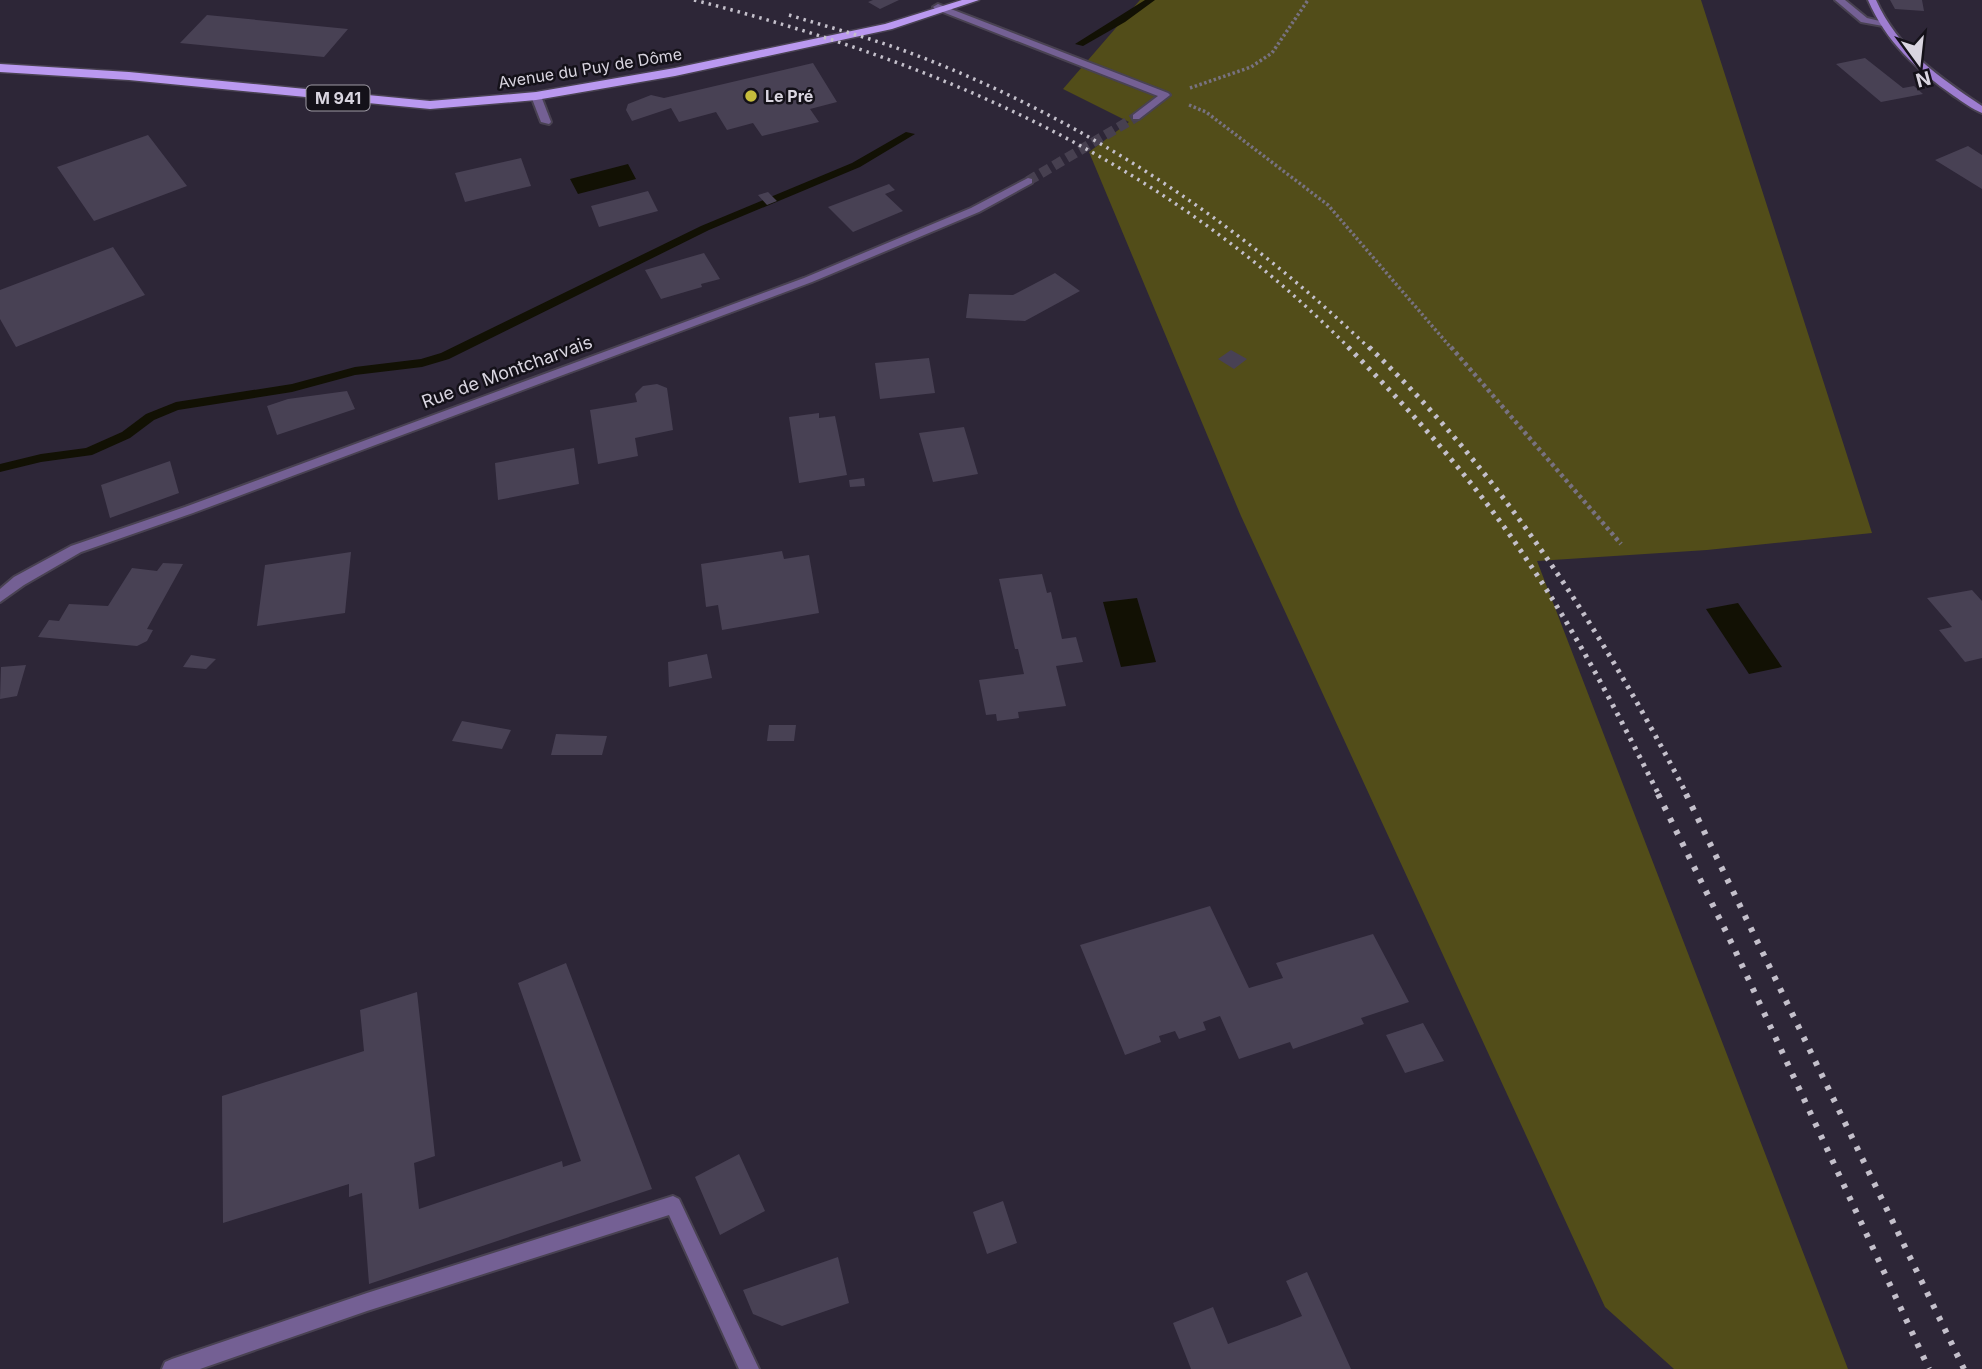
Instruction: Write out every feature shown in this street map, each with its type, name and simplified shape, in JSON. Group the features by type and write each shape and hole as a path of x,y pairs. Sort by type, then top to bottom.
{"main road":[{"name":"Avenue du Puy de Dôme","path":"942,9 953,0"},
{"name":"Avenue du Puy de Dôme","path":"0,68 129,76 430,104 536,96 675,72 888,27 973,0"}],"street":[{"path":"1839,0 1864,20 1883,23"},
{"path":"1872,0 1883,23 1906,52 1947,86 1982,110"},
{"path":"942,9 1165,95"},
{"path":"1136,117 1165,95"},
{"path":"536,96 546,122"},
{"name":"Rue de Montcharvais","path":"0,597 19,581 76,549 189,510 807,279 975,210 1028,181"},
{"path":"172,1369 367,1302 673,1205 749,1369"}],"path":[{"path":"1165,95 1251,67 1272,53 1308,0"},
{"path":"1165,95 1206,112 1328,205 1621,544"}],"shaded area":[{"path":"1140,0 1701,0 1872,533 1707,550 1537,561 1848,1369 1674,1369 1605,1307 1241,516 1089,152 1129,122 1063,89"},
{"path":"628,164 636,179 578,194 570,179"},
{"path":"1137,598 1156,662 1121,667 1103,602"},
{"path":"1738,603 1782,667 1749,674 1706,609"}],"building":[{"path":"899,0 880,9 868,2"},
{"path":"1890,0 1922,0 1924,11 1895,9"},
{"path":"207,15 348,29 324,57 180,43"},
{"path":"1865,58 1903,88 1914,86 1923,94 1881,102 1836,64"},
{"name":"Le Pré","path":"813,63 837,102 810,109 819,122 762,136 753,123 727,130 716,112 679,122 671,108 632,121 626,110 628,104 651,95 664,98"},
{"path":"148,135 187,186 94,221 57,167"},
{"path":"1968,146 1982,155 1982,189 1935,160"},
{"path":"521,158 531,186 465,202 455,173"},
{"path":"889,184 895,190 885,194 903,211 853,232 828,207"},
{"path":"648,191 658,211 599,227 591,206"},
{"path":"768,192 777,201 767,205 758,195"},
{"path":"113,247 145,295 16,347 0,319 0,290"},
{"path":"704,253 720,279 661,299 645,270"},
{"path":"1055,273 1080,291 1025,321 966,318 969,294 1013,295"},
{"path":"1231,350 1247,359 1234,369 1218,359"},
{"path":"929,358 935,393 880,399 875,363"},
{"path":"657,384 667,388 673,430 635,438 638,456 598,464 590,410 637,402 635,394 643,386"},
{"path":"347,391 355,409 277,435 267,406 288,399"},
{"path":"819,413 819,418 835,416 847,475 799,483 789,417"},
{"path":"964,427 978,474 933,482 919,433"},
{"path":"574,448 579,484 498,500 495,463"},
{"path":"170,461 179,493 110,518 101,485"},
{"path":"864,478 865,486 850,487 849,480"},
{"path":"782,551 784,559 809,555 819,613 722,630 718,605 706,607 701,564"},
{"path":"351,552 345,613 257,626 265,565"},
{"path":"163,563 183,564 147,629 153,630 147,641 137,646 38,637 49,620 59,621 69,604 108,606 132,568 157,571"},
{"path":"1042,574 1047,593 1051,592 1062,639 1076,637 1083,662 1056,666 1066,706 1018,712 1019,718 997,721 996,714 986,715 979,680 1024,674 1018,649 1015,649 999,579"},
{"path":"1972,590 1982,601 1982,658 1965,662 1939,630 1952,627 1927,598"},
{"path":"707,654 712,678 669,687 668,662"},
{"path":"191,655 216,659 206,669 183,667"},
{"path":"26,665 17,696 0,699 1,667"},
{"path":"462,721 511,730 502,749 452,741"},
{"path":"769,725 796,725 794,741 767,741"},
{"path":"556,734 607,736 602,755 551,755"},
{"path":"1210,906 1249,988 1283,978 1276,963 1373,934 1409,1002 1361,1018 1364,1024 1293,1049 1290,1042 1239,1059 1220,1016 1203,1022 1206,1030 1179,1039 1175,1031 1159,1036 1161,1042 1125,1055 1080,945"},
{"path":"566,963 652,1189 369,1284 362,1193 349,1197 349,1184 223,1223 222,1096 364,1051 360,1010 417,992 435,1156 414,1163 419,1209 562,1161 563,1167 581,1161 518,983"},
{"path":"1423,1023 1444,1061 1405,1073 1386,1035"},
{"path":"739,1154 765,1211 720,1235 695,1177"},
{"path":"1003,1201 1017,1243 987,1254 973,1212"},
{"path":"838,1257 849,1303 782,1326 753,1314 743,1290"},
{"path":"1307,1272 1351,1369 1191,1369 1173,1323 1213,1307 1228,1344 1277,1326 1302,1316 1286,1281"}],"waterway":[{"path":"1080,44 1151,0"},
{"path":"0,468 41,458 88,452 126,435 150,417 176,406 292,388 355,371 422,363 445,356 705,228 856,165 910,134"}],"tunnel":[{"path":"1028,181 1136,117"}],"railway":[{"path":"694,0 876,55 963,89 1047,128 1127,173 1205,224 1279,283 1349,348"},
{"path":"789,15 891,46 970,77 1094,140 1210,215 1319,302 1370,349"},
{"path":"1369,347 1418,396 1463,448 1546,558 1620,674 1687,795"},
{"path":"1349,348 1444,450 1509,534 1582,648 1659,795"},
{"path":"1658,794 1734,948 1929,1369"},
{"path":"1686,794 1964,1369"}],"place":[{"name":"Le Pré","path":"751,96"}]}
